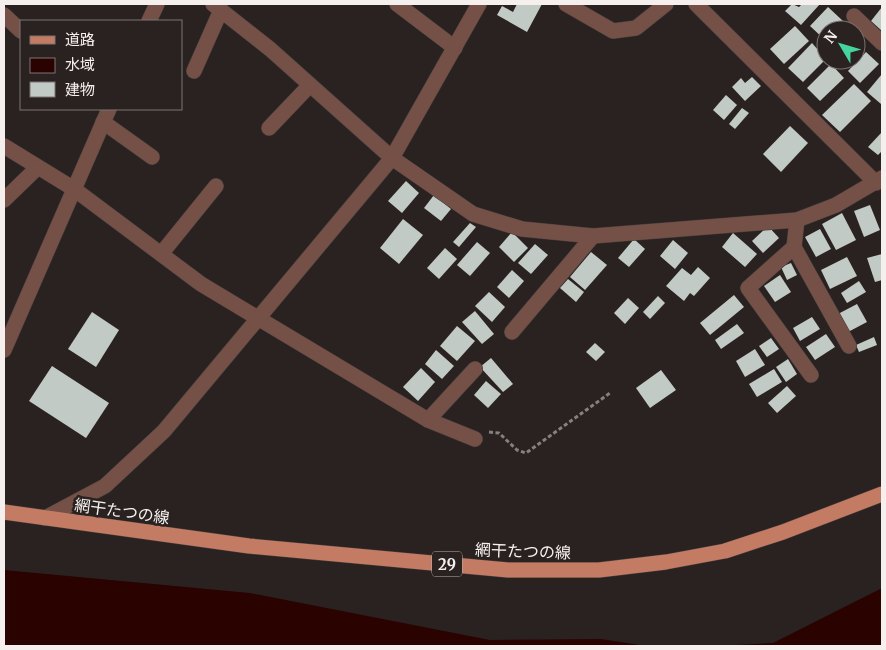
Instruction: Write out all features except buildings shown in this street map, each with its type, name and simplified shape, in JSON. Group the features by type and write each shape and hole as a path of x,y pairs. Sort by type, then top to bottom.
{"main road":[{"name":"網干たつの線","path":"4,512 249,546 508,570 599,570 666,562 726,551 783,532 882,494"}],"street":[{"path":"149,20 157,4"},
{"path":"397,4 455,48"},
{"path":"45,518 105,486 164,430 392,158 479,4"},
{"path":"566,4 613,31 636,28 666,4"},
{"path":"194,70 217,7 270,49 392,158 473,214 522,229 594,236 798,220 836,205 879,181 696,4"},
{"path":"4,15 20,30"},
{"path":"854,16 882,43"},
{"path":"269,128 310,85"},
{"path":"4,350 105,114 152,157"},
{"path":"4,146 74,189 201,284 428,420 475,438"},
{"path":"4,200 38,168"},
{"path":"161,254 216,186"},
{"path":"798,220 794,247 849,346"},
{"path":"512,332 594,236"},
{"path":"794,247 748,288 811,375"},
{"path":"428,420 474,369"}],"path":[{"path":"475,438 490,431 499,433 517,450 526,453 610,393"}],"water":[{"path":"4,570 250,593 490,640 601,639 646,646 4,646"},
{"path":"882,588 882,646 718,646 773,643"}]}
